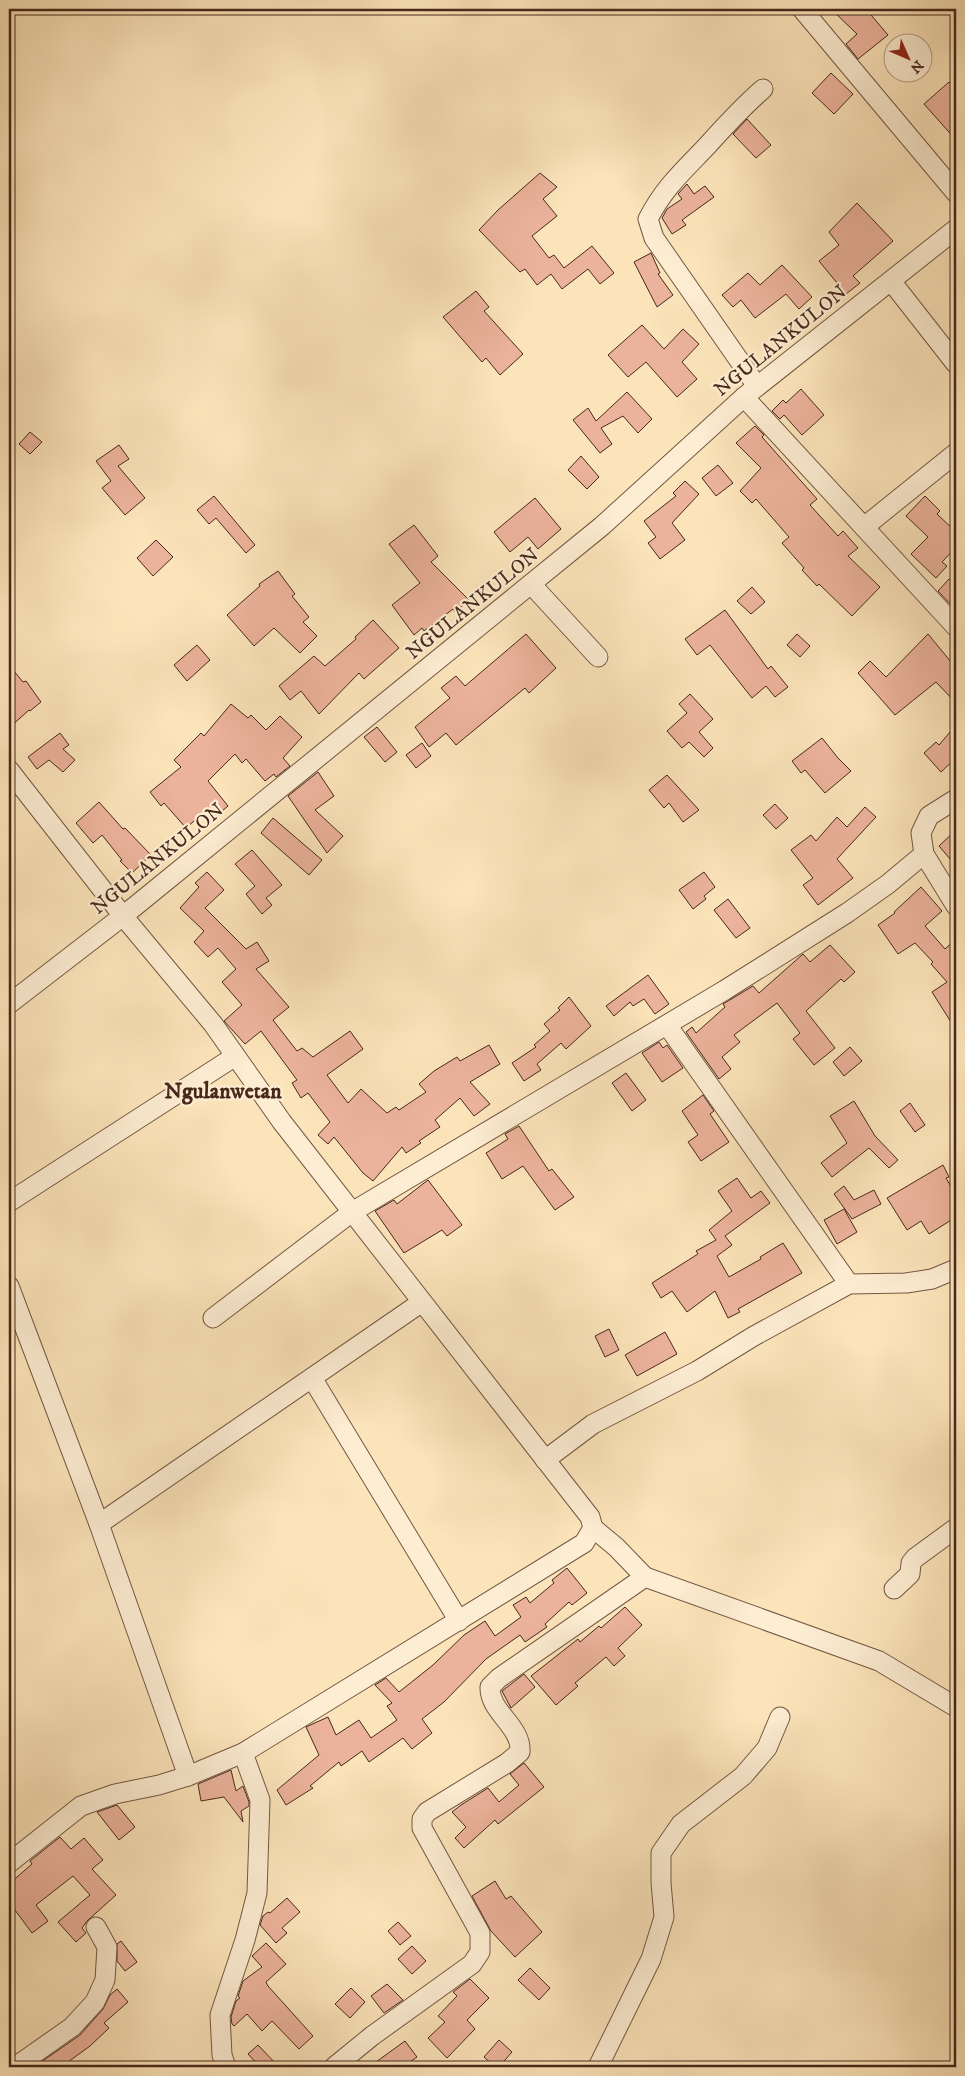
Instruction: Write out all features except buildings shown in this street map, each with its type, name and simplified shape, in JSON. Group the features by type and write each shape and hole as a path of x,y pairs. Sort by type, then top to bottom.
{"street":[{"path":"802,9 956,193"},
{"path":"763,89 743,106 678,175 660,197 648,219 654,238 750,392 864,527 956,627"},
{"name":"NGULANKULON","path":"9,1004 123,916 602,526 750,392 956,229"},
{"path":"891,280 956,364"},
{"path":"864,527 956,453"},
{"path":"531,584 598,657"},
{"path":"9,770 123,916 213,1024 234,1057 352,1212 590,1517 593,1528 616,1546 645,1577 878,1661 956,1707"},
{"path":"956,798 929,816 921,833 924,854 956,906"},
{"path":"213,1318 352,1212 667,1025 847,913 888,884 924,854"},
{"path":"667,1025 849,1284"},
{"path":"9,1202 234,1057"},
{"path":"545,1460 593,1424 697,1371 754,1336 849,1284 906,1283 932,1279 956,1269"},
{"path":"9,1286 99,1524 188,1776"},
{"path":"99,1524 422,1302"},
{"path":"312,1378 459,1621"},
{"path":"9,1863 81,1806 115,1794 159,1785 188,1776 243,1753 584,1543 593,1528"},
{"path":"894,1590 910,1574 915,1558 956,1528"},
{"path":"334,2067 372,2036 472,1964 480,1952 482,1944 480,1933 422,1828 422,1819 427,1812 508,1763 520,1752 517,1735 490,1697 490,1687 499,1678 645,1577"},
{"path":"598,2067 651,1959 664,1917 661,1853 680,1824 742,1776 767,1748 780,1717"},
{"path":"226,2067 222,2055 220,2015 245,1940 257,1893 260,1800 243,1753"},
{"path":"15,2067 72,2027 94,2002 105,1980 106,1947 96,1927"}],"district":[{"name":"Ngulanwetan","path":"223,1090"}]}
